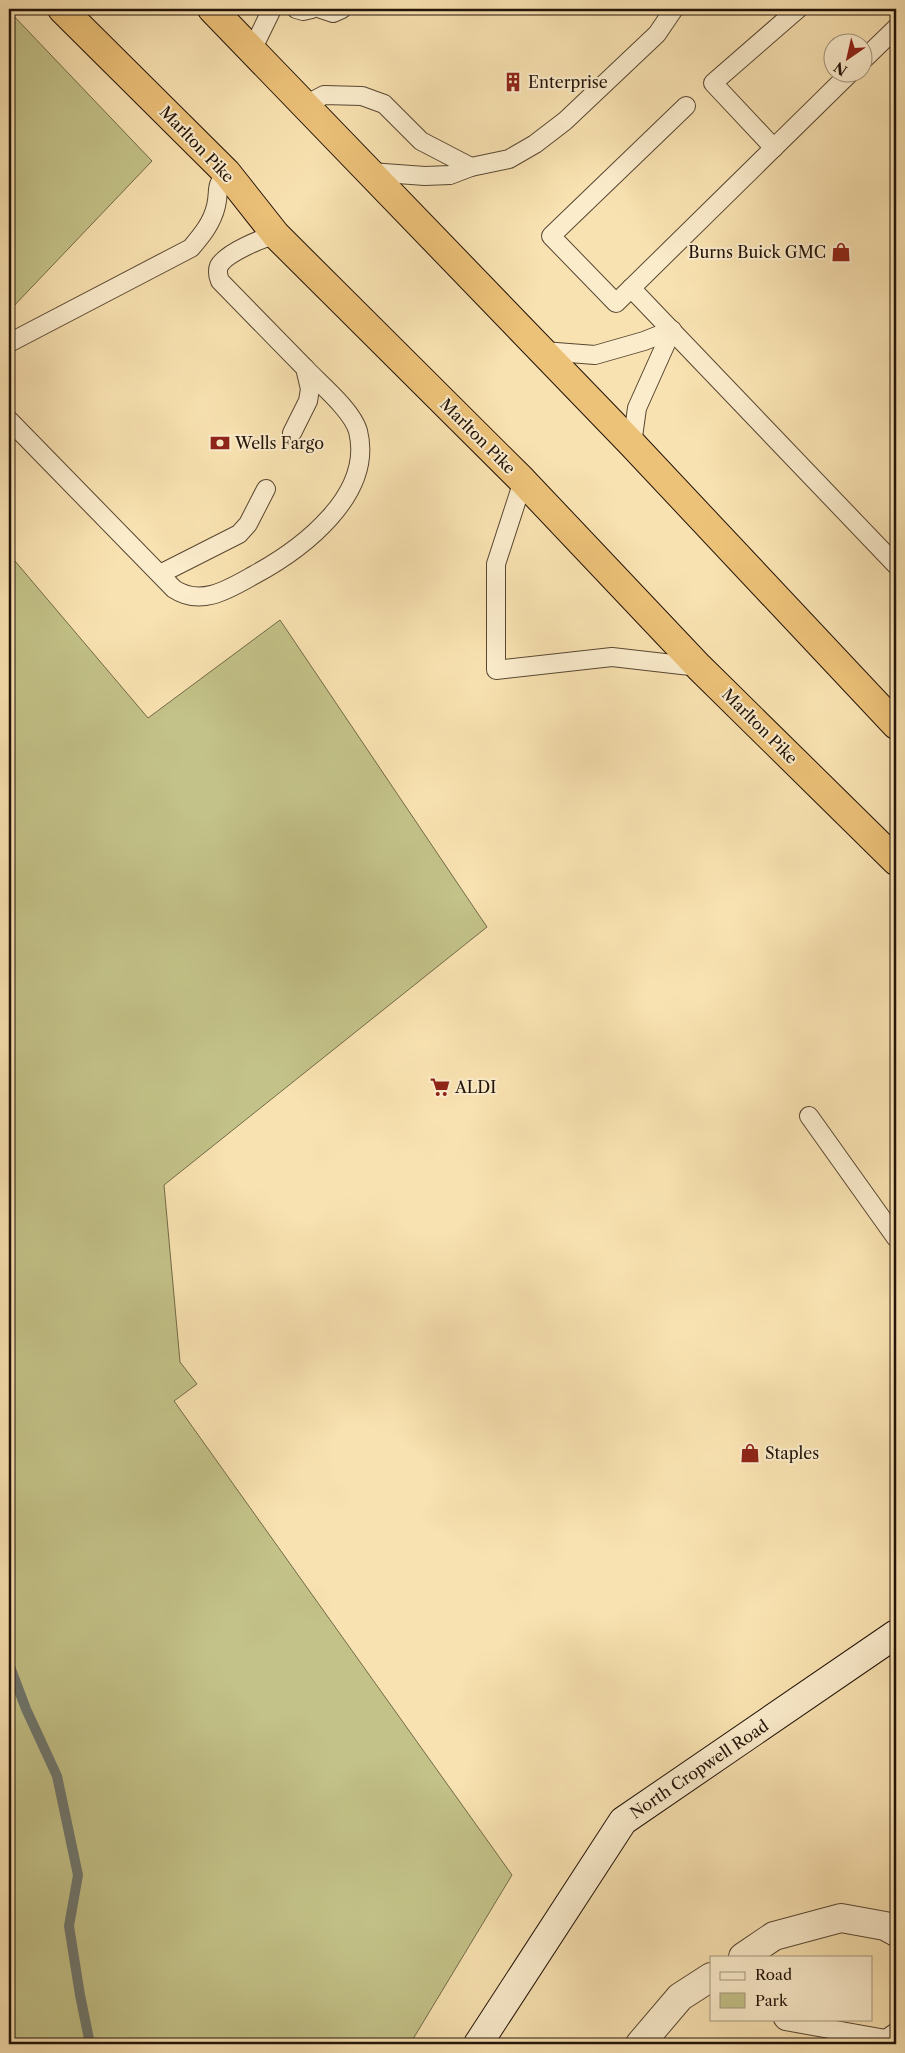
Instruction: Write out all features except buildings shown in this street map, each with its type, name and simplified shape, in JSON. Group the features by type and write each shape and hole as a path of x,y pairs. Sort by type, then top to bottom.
{"highway":[{"name":"Marlton Pike","path":"62,9 227,173 276,235 523,481 699,667 896,861"},
{"path":"212,9 632,444 894,722"}],"street":[{"name":"North Cropwell Road","path":"478,2044 623,1821 896,1634"},
{"path":"744,1956 774,1936 841,1918 884,1926 896,1932"},
{"path":"640,2044 680,1997 710,1978"}],"lane":[{"path":"252,50 272,9"},
{"path":"296,9 312,9"},
{"path":"321,9 333,13 342,9"},
{"path":"370,172 425,176 450,175 471,167 508,159 535,144 565,121 657,34 674,9"},
{"path":"774,148 713,83 798,9"},
{"path":"872,51 896,28"},
{"path":"686,106 551,236 616,303 841,82"},
{"path":"305,105 324,95 362,96 384,104 421,141 471,167"},
{"path":"9,343 191,248 211,222 216,205 218,182 227,173"},
{"path":"9,420 160,574 183,594 192,597 214,594 278,562 310,538 333,514 348,490 359,462 360,445 358,430 351,416 220,281 218,274 219,266 224,260 253,242 276,235"},
{"path":"632,288 896,564"},
{"path":"543,351 595,354 644,341 672,330"},
{"path":"632,444 637,408 672,330"},
{"path":"292,433 308,401 310,389 305,368"},
{"path":"523,481 496,564 496,670 612,657 699,667"},
{"path":"160,574 239,534 248,524 266,489"},
{"path":"809,1116 896,1238"},
{"path":"784,2020 886,2040 896,2032"}],"green space":[{"path":"9,11 152,161 9,311"},
{"path":"9,554 148,718 280,620 487,927 164,1185 180,1362 197,1384 174,1401 512,1875 410,2044 14,2044 9,2006"}],"waterway":[{"path":"9,1664 26,1709 57,1776 78,1875 69,1926 90,2044"}],"place":[{"name":"Enterprise","path":"513,82"},
{"name":"Burns Buick GMC","path":"841,252"},
{"name":"Wells Fargo","path":"220,443"},
{"name":"ALDI","path":"440,1087"},
{"name":"Staples","path":"750,1453"}]}
